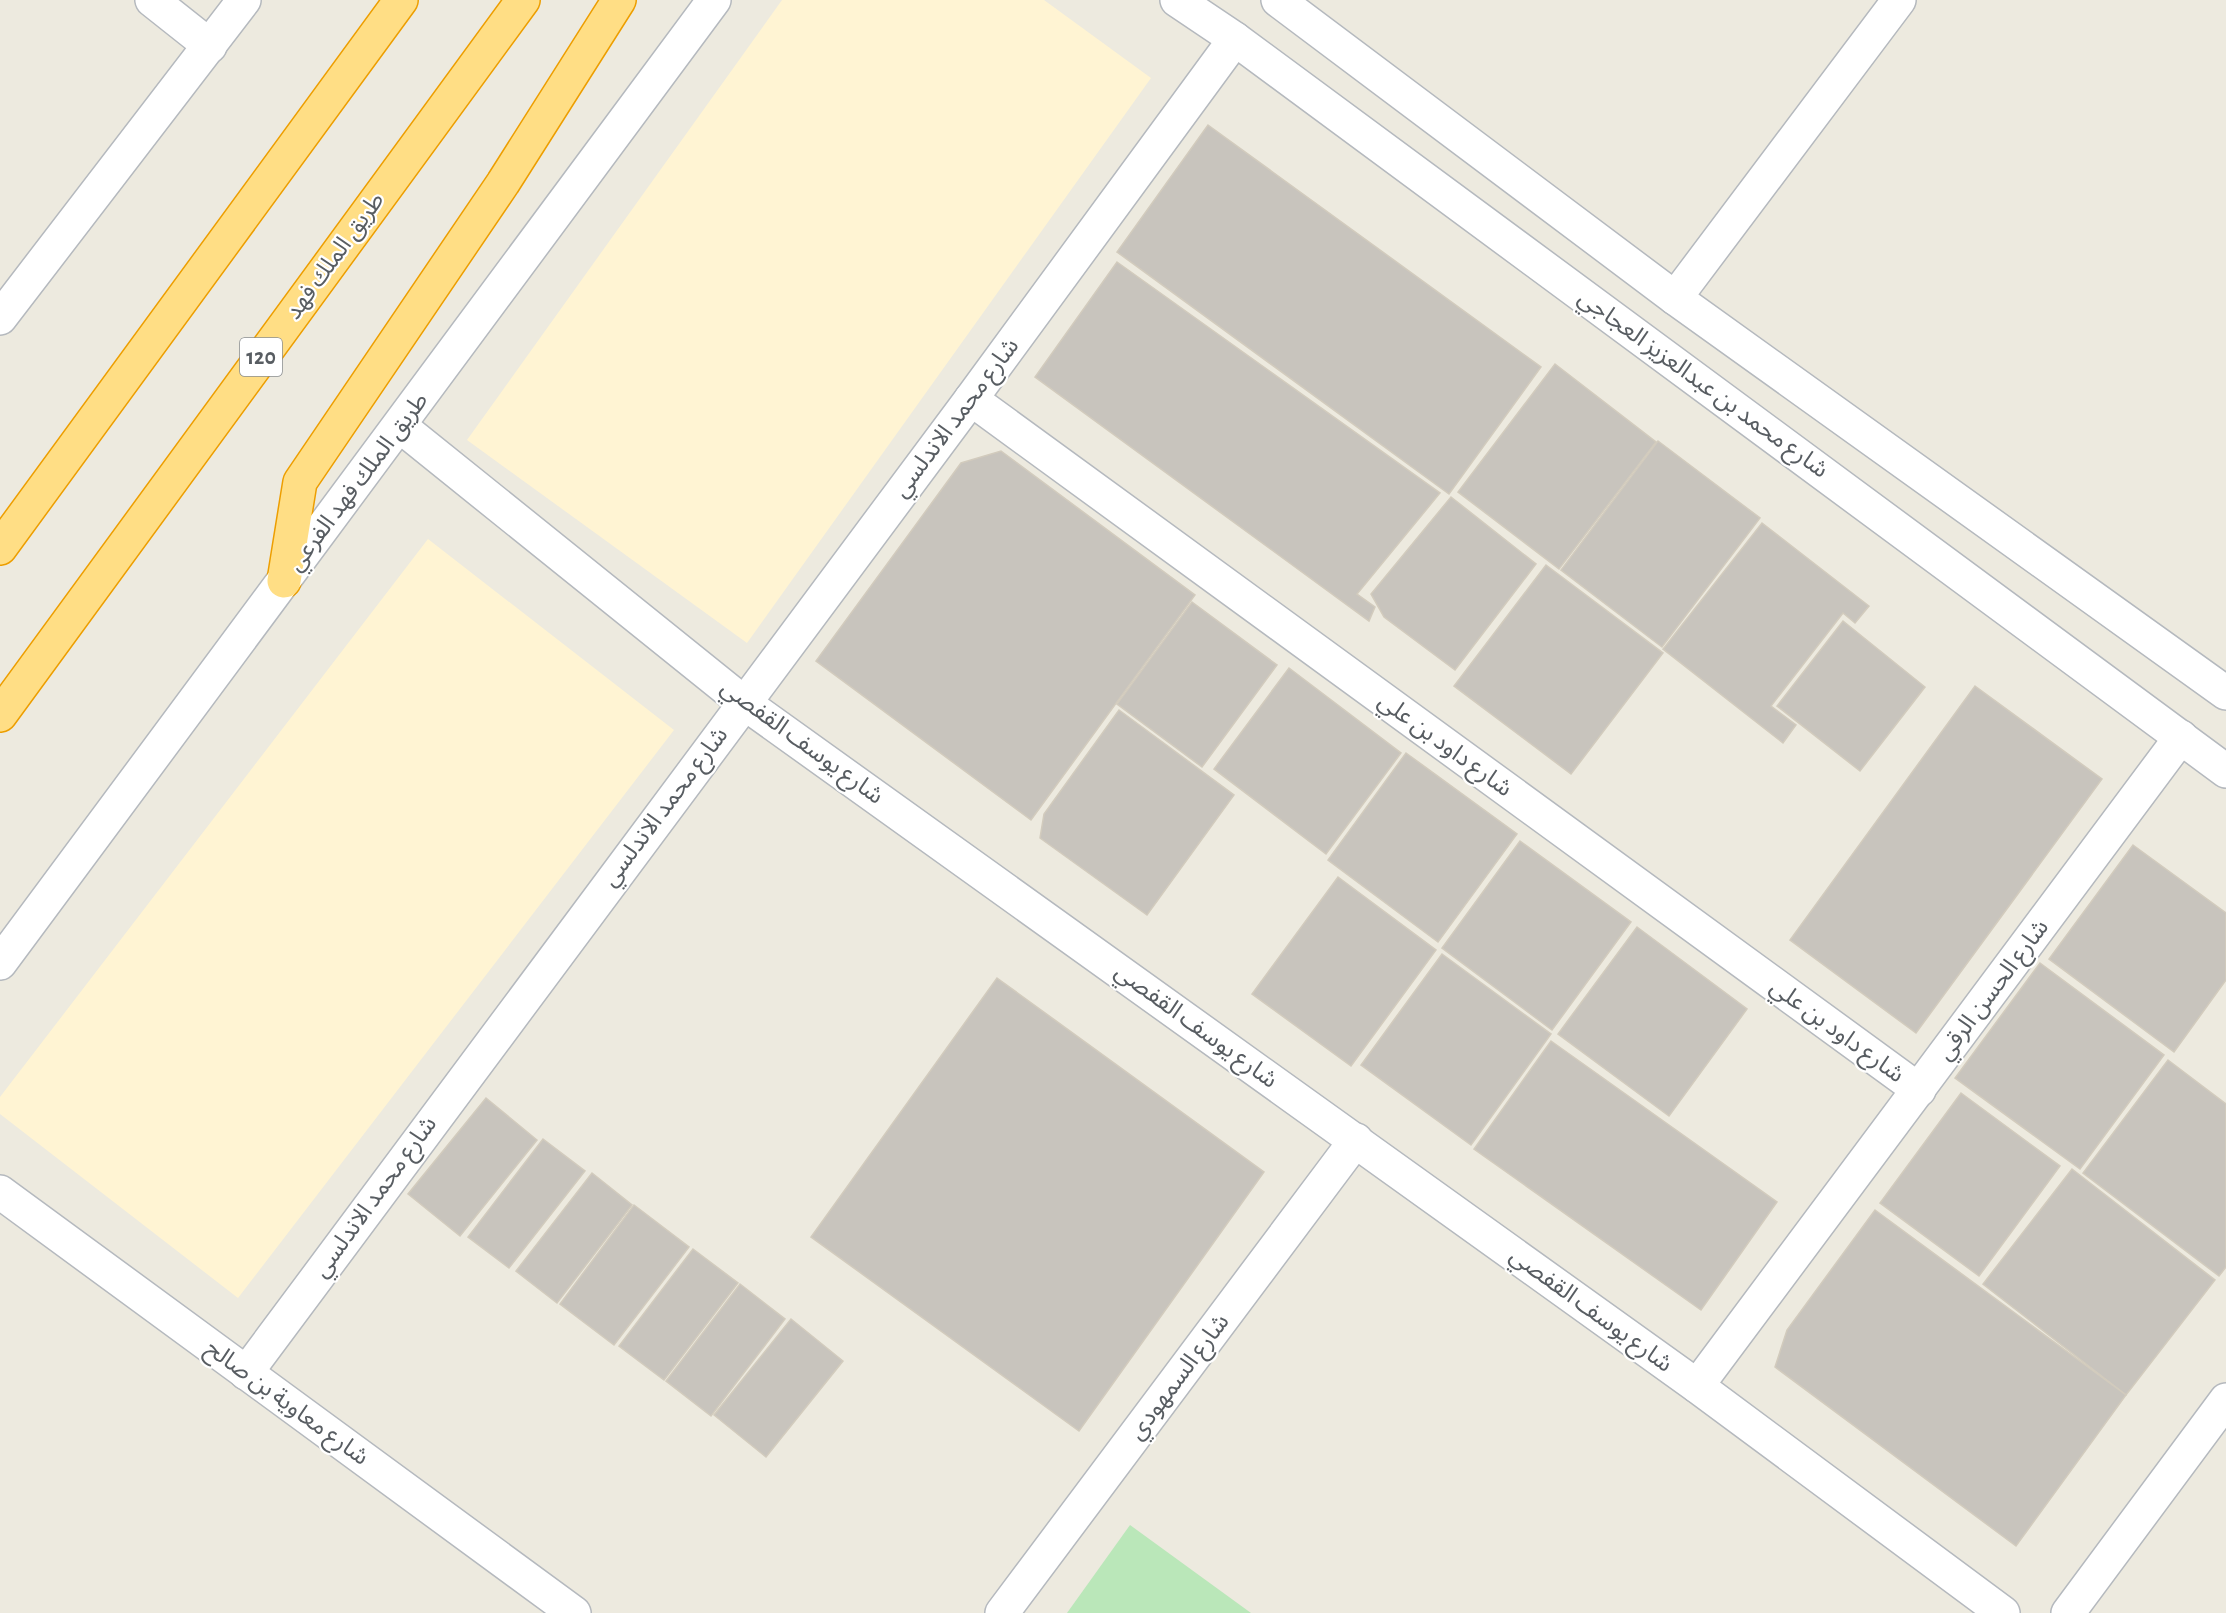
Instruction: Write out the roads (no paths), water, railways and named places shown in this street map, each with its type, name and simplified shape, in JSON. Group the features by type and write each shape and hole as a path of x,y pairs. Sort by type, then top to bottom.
{"highway":[{"path":"0,548 401,0"},
{"name":"طريق الملك فهد","path":"0,716 523,0"},
{"path":"284,582 300,483 503,183 619,0"}],"street":[{"path":"153,0 210,46"},
{"path":"0,318 244,0"},
{"name":"طريق الملك فهد الفرعي","path":"0,963 714,0"},
{"name":"شارع محمد بن عبدالعزيز العجاجي","path":"1177,0 1235,39 2226,771"},
{"path":"1278,0 1675,298 2226,693"},
{"path":"1675,298 1899,0"},
{"name":"شارع محمد الاندلسي","path":"246,1373 743,702 971,399 1235,39"},
{"name":"شارع داود بن علي","path":"971,399 1918,1090"},
{"name":"شارع يوسف القفصي","path":"400,426 743,702 1697,1386 2003,1613"},
{"name":"شارع الحسن الرقي","path":"1697,1386 2181,737"},
{"name":"شارع السمهودي","path":"1002,1613 1356,1140"},
{"name":"شارع معاوية بن صالح","path":"0,1192 574,1613"},
{"path":"2068,1613 2226,1400"}]}
